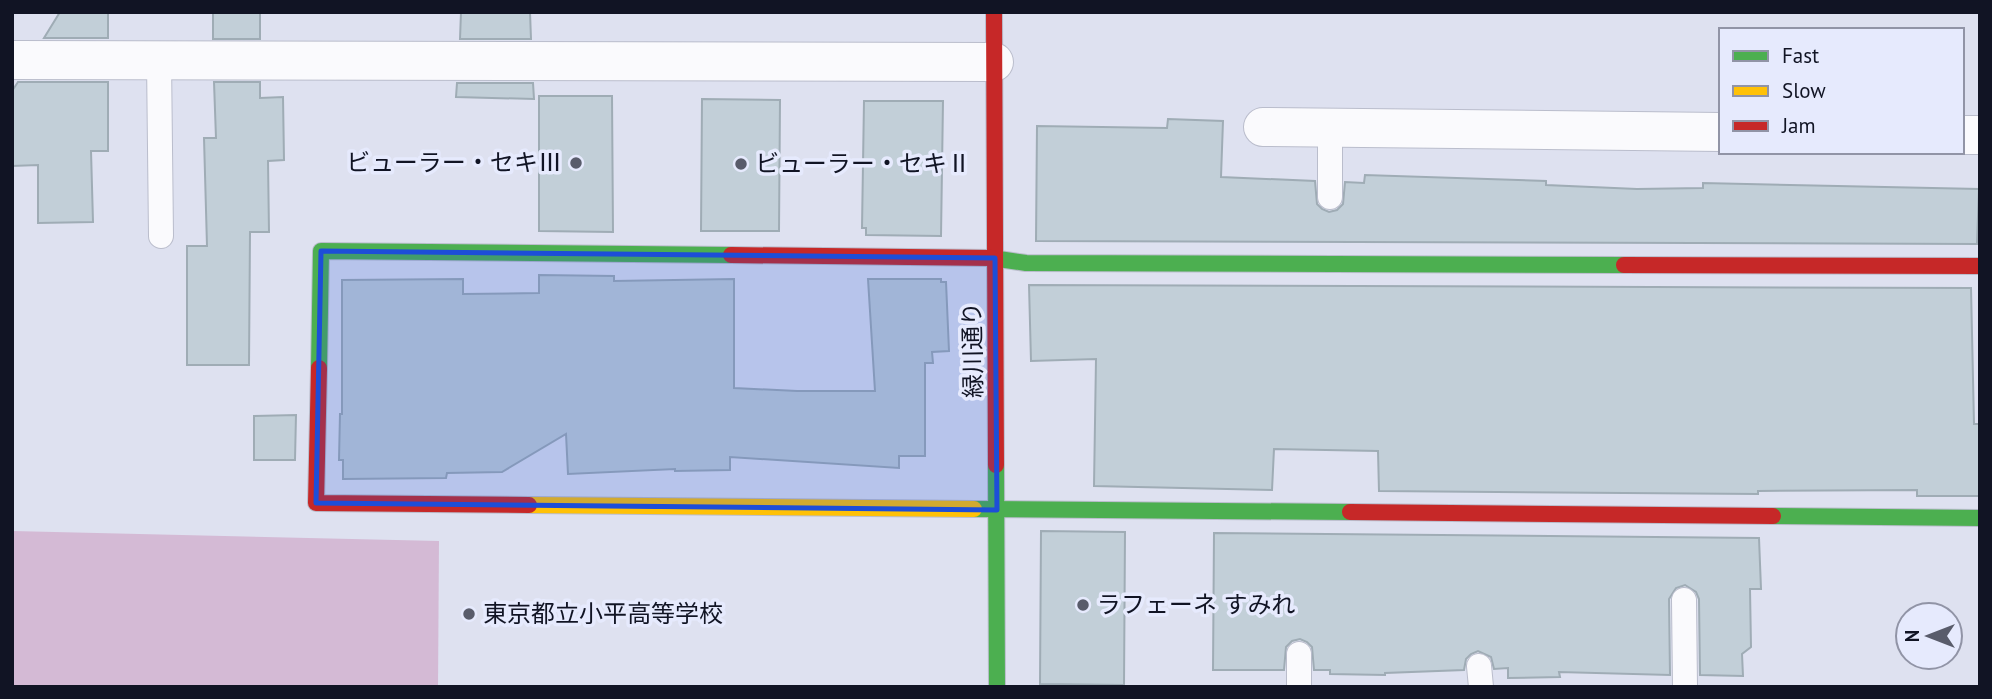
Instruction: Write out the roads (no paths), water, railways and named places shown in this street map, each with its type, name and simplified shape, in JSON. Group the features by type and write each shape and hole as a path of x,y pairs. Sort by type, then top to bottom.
{"street":[{"name":"緑川通り","path":"993,12 997,687"},
{"path":"12,60 994,62"},
{"path":"1263,127 1719,132"},
{"path":"1980,266 1026,262 995,258 321,251 316,503 1980,518"}],"lane":[{"path":"159,60 161,236"},
{"path":"1330,128 1330,197"},
{"path":"1684,600 1685,687"},
{"path":"1299,654 1299,687"}],"place":[{"name":"ビューラー・セキⅢ","path":"576,163"},
{"name":"ビューラー・セキⅡ","path":"741,164"},
{"name":"ラフェーネ すみれ","path":"1083,605"},
{"name":"東京都立小平高等学校","path":"469,614"}]}
